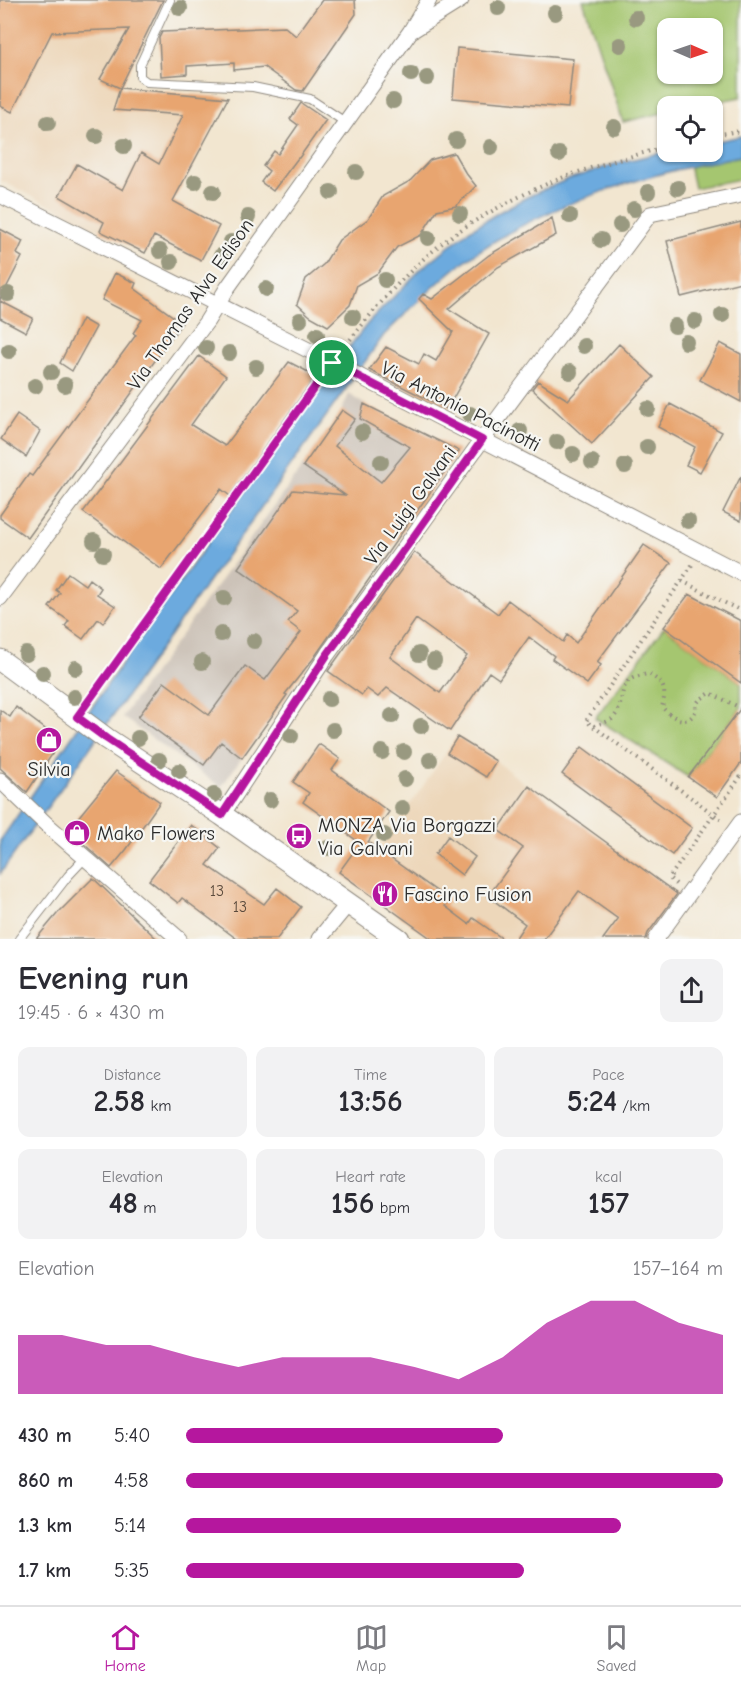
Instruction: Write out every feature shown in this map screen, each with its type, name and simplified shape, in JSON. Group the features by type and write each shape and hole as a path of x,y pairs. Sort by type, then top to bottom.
{"main road":[{"path":"0,660 107,739 222,815 399,939"}],"street":[{"name":"Via Thomas Alva Edison","path":"0,598 207,321 410,32 429,0"},
{"name":"Via Thomas Alva Edison","path":"410,32 461,0"},
{"name":"Via Antonio Pacinotti","path":"0,195 741,573"},
{"name":"Via Luigi Galvani","path":"222,815 327,655 482,440 650,214 741,195"},
{"path":"1,784 179,939"},
{"path":"656,939 738,826"},
{"path":"319,939 348,904"}],"lane":[{"path":"170,0 140,65 140,77 147,82 254,87 310,99 345,122"},
{"path":"20,939 68,876 85,858"}],"path":[{"path":"723,133 741,130"},
{"path":"79,719 333,363 364,322 390,293 432,252 464,227 525,194 567,176 657,149"},
{"path":"700,552 586,721 714,814 738,826"},
{"path":"682,580 741,611"},
{"path":"593,726 610,721 618,712 622,691 627,682 634,677 648,674 656,678 663,686 665,696 662,706 675,719 682,720 691,717 697,704 710,693 741,708"},
{"path":"688,894 669,878 741,776"}],"shaded area":[{"path":"2,0 164,0 120,88 228,98 145,253 0,180 0,154 5,142 0,140 0,3"},
{"path":"349,394 364,404 459,451 221,787 122,717 303,466 342,410"},
{"path":"457,737 496,761 680,896 647,939 432,939 355,884"}],"green space":[{"path":"583,0 741,0 741,97 723,101 723,96 657,96 657,114 623,122"},
{"path":"741,156 741,179 694,188 689,165 723,162 723,159"},
{"path":"664,627 741,683 741,708 688,777 595,718"}],"water":[{"path":"741,136 741,156 723,160 723,140"},
{"path":"657,153 657,162 710,162 631,182 595,194 525,224 462,263 384,335 0,874 0,841 123,662 332,369 368,323 421,269 468,231 527,197 566,180"}],"building":[{"path":"0,0 163,0 120,88 100,79 129,29 52,32 12,112 0,106"},
{"path":"322,0 355,0 356,14 303,91 296,90 264,67 234,70 234,63 187,66 187,74 161,76 159,38 162,32 285,27 296,36"},
{"path":"457,48 573,59 568,108 453,98"},
{"path":"120,88 228,98 173,201 219,226 201,260 154,236 145,253 100,231 104,222 59,196 77,164 123,190 141,153 159,164 183,115 113,110"},
{"path":"301,103 326,120 273,191 261,182 269,171 263,166 274,151 278,154 298,125 290,119"},
{"path":"454,153 476,186 456,206 437,210 421,235 397,247 378,273 357,285 350,305 328,326 310,316 297,304 306,279 324,264 339,240 368,219 383,196 410,181 430,160"},
{"path":"552,218 556,235 498,267 449,309 489,334 447,409 369,370 386,347 419,364 424,354 436,361 453,332 419,299 423,294 432,299 489,255"},
{"path":"741,222 741,282 681,297 667,241"},
{"path":"0,229 23,241 17,254 22,257 0,300"},
{"path":"115,273 136,283 134,288 182,323 28,538 0,518 0,515 29,474 32,476 136,335 133,333 142,320 102,300"},
{"path":"0,301 33,318 26,332 0,318"},
{"path":"82,319 96,327 72,371 60,363"},
{"path":"720,343 741,354 741,402 700,380"},
{"path":"619,344 654,377 592,444 532,389 538,381 568,400"},
{"path":"199,356 226,376 191,425 225,446 289,362 316,376 230,496 221,489 161,569 83,512"},
{"path":"364,404 459,451 313,659 285,694 287,695 242,758 221,742 204,765 138,717 164,682 209,715 245,666 265,680 301,632 288,622 297,611 238,568 293,490 345,495 303,466 342,410 355,419 335,446 381,482 410,447 360,419"},
{"path":"670,404 722,432 700,472 686,465 695,447 658,427"},
{"path":"17,415 40,431 26,457 1,439"},
{"path":"741,476 741,521 723,512"},
{"path":"644,545 671,563 597,662 601,665 587,684 552,659 554,656 529,637 499,679 489,672 450,731 387,688 378,697 367,689 362,695 328,671 414,552 498,614 508,600 563,642 567,635 576,643","holes":["416,619 467,656 440,693 390,657"]},
{"path":"68,573 85,585 89,579 101,588 97,594 115,606 103,623 98,619 83,639 65,626 69,621 49,607 60,593 56,590"},
{"path":"689,594 741,621 741,683 664,627"},
{"path":"16,707 61,741 27,792 0,768 0,710 10,717"},
{"path":"741,708 741,763 717,797 688,777"},
{"path":"457,737 496,761 486,777 447,753"},
{"path":"319,744 340,759 332,770 389,812 368,842 449,900 445,906 469,924 473,918 503,939 432,939 339,872 360,843 303,802 309,793 293,782"},
{"path":"582,747 692,828 672,855 562,774"},
{"path":"116,771 160,802 111,868 68,830"},
{"path":"529,786 677,894 646,939 603,939 618,919 579,891 544,939 515,939 525,924 488,896 523,848 498,830"},
{"path":"191,825 220,848 207,865 264,904 277,888 301,907 277,939 237,939 182,898 178,903 149,880"},
{"path":"448,836 475,857 462,875 435,854"},
{"path":"93,878 157,939 36,939"}],"place":[{"name":"Silvia","path":"49,740"},
{"name":"Mako Flowers","path":"77,833"},
{"name":"MONZA Via Borgazzi Via Galvani","path":"299,836"},
{"name":"Fascino Fusion","path":"385,894"}],"route":[{"path":"332,363 482,440 327,655 222,815 77,717 332,363"}]}
